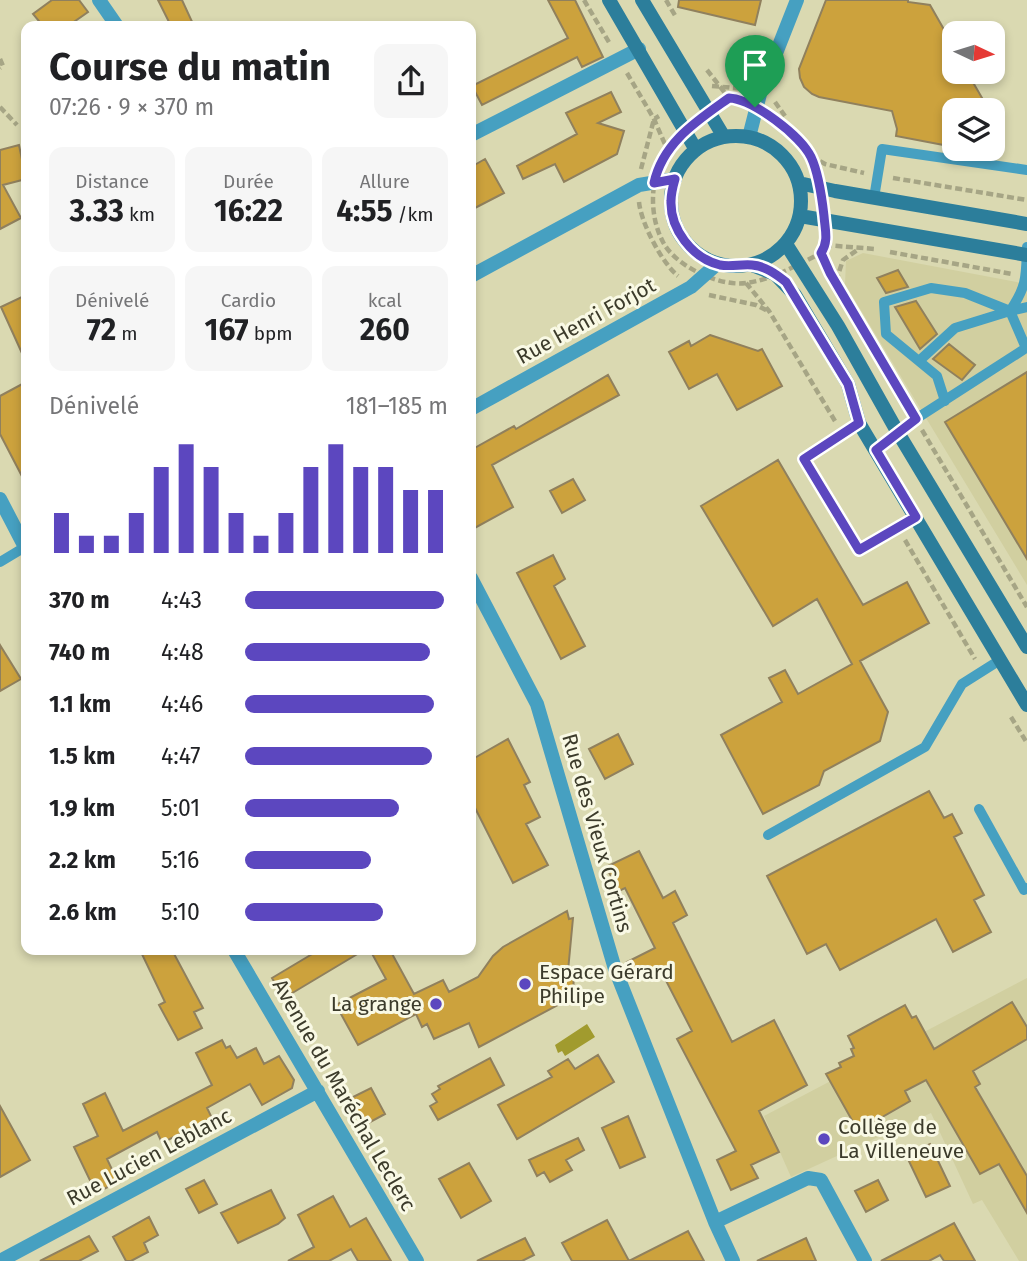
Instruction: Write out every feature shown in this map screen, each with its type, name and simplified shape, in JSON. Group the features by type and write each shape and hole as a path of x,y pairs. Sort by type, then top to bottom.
{"street":[{"path":"99,0 114,21"},
{"path":"610,0 696,150"},
{"path":"642,0 724,137"},
{"path":"749,137 755,107 797,0"},
{"path":"476,132 639,49"},
{"path":"724,137 749,137 766,143 780,153 792,167 802,200 800,216 795,231 786,244 771,257 752,265 735,267 717,264 698,255 683,240 674,221 671,200 675,179 683,163 709,142 724,137"},
{"path":"476,272 639,185 675,179"},
{"path":"799,183 1027,224"},
{"path":"800,216 1027,254"},
{"path":"786,244 838,326 897,431 1027,647"},
{"name":"Rue Henri Forjot","path":"476,406 691,286 717,264"},
{"path":"752,265 775,274 795,295 848,384 859,423 1027,705"},
{"path":"0,499 21,523"},
{"name":"Rue des Vieux Cortins","path":"476,588 537,704 615,969 733,1261"},
{"name":"Avenue du Maréchal Leclerc","path":"237,955 417,1261"},
{"name":"Rue Lucien Leblanc","path":"1,1257 318,1091"},
{"path":"715,1222 808,1178 821,1180 865,1261"}],"lane":[{"path":"874,198 882,149 1027,170"},
{"path":"1010,311 1026,286 1027,247"},
{"path":"876,450 897,431 945,401 1026,348 1010,311 965,293 931,288 884,302 886,334 937,376 945,401"},
{"path":"919,361 956,328 1027,307"},
{"path":"859,423 804,459 859,550 916,517"},
{"path":"0,562 21,551"},
{"path":"768,835 925,747 962,684 1000,660"},
{"path":"979,809 1024,890 1027,888"}],"path":[{"path":"0,59 3,66 0,68"},
{"path":"718,86 729,98"},
{"path":"811,156 827,240 821,253 775,274 746,283 725,282 703,276 663,245 655,223 653,202 657,168 667,149 729,98 755,107 786,128 811,156 825,164 1027,200"},
{"path":"0,107 17,125"},
{"path":"654,119 667,149"},
{"path":"825,245 862,247 1026,277"},
{"path":"835,282 843,260 862,247"},
{"path":"821,253 835,282 1027,607"},
{"path":"830,273 833,265"},
{"path":"746,283 769,311"}],"shaded area":[{"path":"863,253 1027,284 1027,585 845,284 846,261"},
{"name":"Collège de La Villeneuve","path":"1027,978 1027,1261 1019,1261 982,1200 973,1204 931,1113 791,1177 764,1116"},
{"path":"587,1024 595,1037 565,1056 562,1051 558,1053 555,1045"}],"building":[{"path":"52,0 79,0 88,12 75,21 39,21 33,14"},
{"path":"158,0 182,0 192,21 168,21"},
{"path":"548,0 575,0 603,57 582,67 577,57 482,105 476,94 476,84 568,38"},
{"path":"679,0 761,0 755,25 678,7"},
{"path":"826,0 908,0 930,5 942,26 942,84 974,84 982,98 942,98 942,145 896,136 892,111 812,94 804,87 799,69"},
{"path":"611,92 621,112 598,123 624,131 617,154 564,182 555,164 523,179 517,166 577,134 566,113"},
{"path":"19,145 21,180 3,185 21,218 0,229 0,150"},
{"path":"485,159 504,193 476,207 476,164"},
{"path":"898,270 908,287 886,293 877,278"},
{"path":"21,297 21,351 1,307"},
{"path":"916,301 937,334 920,349 895,307"},
{"path":"710,335 758,351 762,349 782,386 737,410 717,374 689,389 669,352 689,341 691,346"},
{"path":"949,344 975,365 962,380 933,359"},
{"path":"1027,372 1027,559 945,422"},
{"path":"608,375 619,395 492,465 513,507 476,527 476,447 514,426 516,429"},
{"path":"21,385 21,474 0,434 0,396"},
{"path":"778,460 863,605 907,582 929,623 860,661 888,712 880,741 824,771 819,785 763,814 721,735 782,702 769,678 785,670 798,694 852,664 817,599 773,626 701,506"},
{"path":"573,479 585,500 562,513 550,491"},
{"path":"553,555 565,579 554,586 585,646 561,659 517,573"},
{"path":"0,645 21,679 0,691"},
{"path":"618,734 633,764 605,779 589,749"},
{"path":"508,739 530,782 524,785 540,817 526,824 548,865 513,883 476,810 476,757"},
{"path":"929,791 944,818 952,814 962,833 954,837 984,895 974,900 991,932 953,952 936,919 840,970 826,944 807,954 767,876"},
{"path":"639,851 663,898 675,891 687,915 673,923 732,1042 774,1020 807,1085 759,1111 779,1152 751,1165 758,1178 731,1190 717,1160 736,1151 677,1039 692,1031 659,967 635,979 627,962 655,948 625,888 619,891 606,867"},
{"path":"567,911 569,919 573,918 568,971 574,971 573,997 479,1047 469,1023 434,1039 427,1024 422,1027 416,1014 358,1045 336,1005 386,979 373,955 393,955 414,994 443,980 449,992 478,977 503,947"},
{"path":"142,955 175,955 203,1008 194,1012 202,1028 178,1040 159,1005 165,1002"},
{"path":"311,955 356,955 284,998 272,978"},
{"path":"1012,1002 1027,1027 1027,1039 973,1071 980,1084 975,1087 1027,1176 1027,1213 999,1164 980,1174 926,1080 905,1091 910,1101 858,1131 826,1074 841,1067 839,1063 854,1056 851,1049 854,1048 848,1036 905,1005 912,1018 916,1016 934,1049"},
{"path":"222,1040 226,1048 230,1046 237,1058 256,1048 264,1064 279,1056 294,1080 292,1088 262,1105 250,1084 207,1108 212,1118 162,1143 157,1132 107,1159 118,1182 96,1193 74,1147 98,1136 83,1104 105,1093 123,1131 212,1085 196,1053"},
{"path":"598,1055 614,1082 517,1139 498,1105 552,1077 548,1071 568,1059 575,1069"},
{"path":"490,1058 504,1085 438,1120 430,1106 437,1102 432,1094 440,1089 438,1086"},
{"path":"371,1088 385,1114 363,1126 349,1099"},
{"path":"0,1106 30,1160 0,1177"},
{"path":"628,1116 645,1157 620,1168 602,1128"},
{"path":"578,1138 584,1150 566,1160 572,1170 550,1182 544,1172 537,1176 529,1160"},
{"path":"930,1144 950,1186 926,1197 906,1155"},
{"path":"469,1163 491,1201 461,1218 439,1179"},
{"path":"204,1180 217,1204 199,1213 186,1189"},
{"path":"878,1180 888,1200 866,1212 855,1191"},
{"path":"271,1190 285,1218 238,1243 221,1213"},
{"path":"333,1196 350,1227 366,1218 391,1261 358,1261 351,1249 329,1261 288,1261 314,1247 298,1215"},
{"path":"149,1217 158,1235 144,1243 148,1252 126,1261 113,1237"},
{"path":"607,1220 629,1261 572,1261 562,1243"},
{"path":"954,1223 975,1261 944,1261 940,1255 929,1261 881,1261"},
{"path":"688,1231 704,1261 629,1261"},
{"path":"89,1236 98,1251 79,1261 40,1261"},
{"path":"525,1238 534,1255 522,1261 477,1261"},
{"path":"806,1238 816,1261 757,1261"}],"place":[{"name":"Espace Gérard Philipe","path":"525,984"},
{"name":"La grange","path":"436,1004"},
{"name":"Collège de La Villeneuve","path":"824,1139"}],"route":[{"path":"729,98 755,107 786,128 811,156 827,240 821,253 830,273 916,419 897,431 876,450 916,517 859,550 804,459 859,423 848,384 786,282 765,269 752,265 735,267 717,264 698,255 683,240 674,221 671,200 675,179 654,183 657,168 667,149 710,112 729,98"}]}
